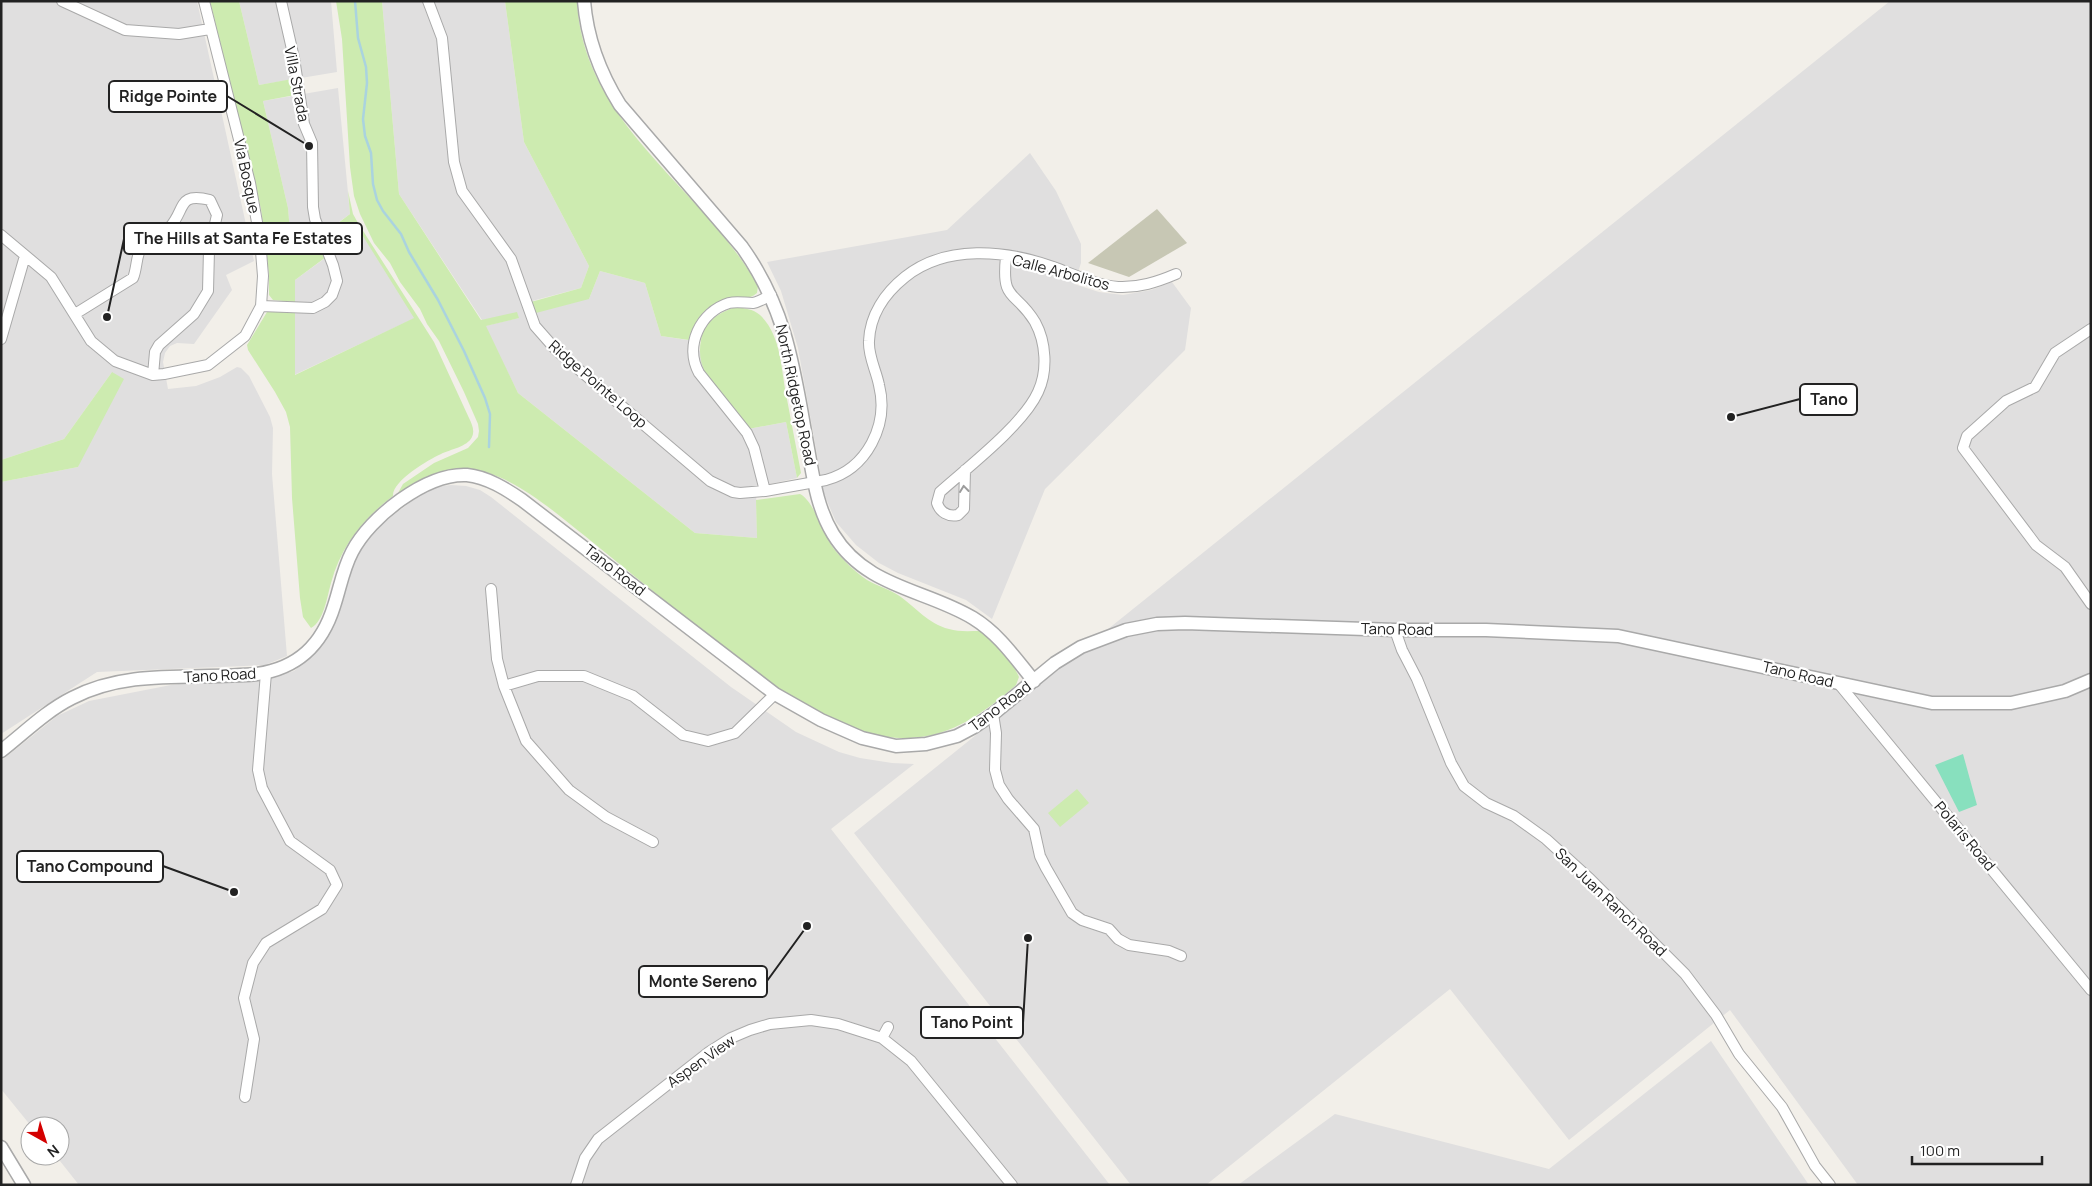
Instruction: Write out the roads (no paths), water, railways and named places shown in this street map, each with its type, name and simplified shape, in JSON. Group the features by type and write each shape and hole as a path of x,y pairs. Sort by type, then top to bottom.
{"street":[{"path":"62,1 125,30 179,34 210,29"},
{"name":"Via Bosque","path":"1,235 51,276 91,341 115,361 153,375 164,374 208,365 245,336 261,306 263,284 262,259 252,192 204,1"},
{"name":"Villa Strada","path":"261,306 313,308 325,302 332,295 337,281 333,265 315,219 313,207 312,143 304,124 294,58 281,1"},
{"name":"Ridge Pointe Loop","path":"428,1 442,38 454,162 462,192 511,259 535,326 557,351 710,481 732,492 765,491 814,483"},
{"name":"North Ridgetop Road","path":"584,1 587,23 596,58 620,105 742,248 771,295 789,346 817,499 827,523 839,542 857,562 888,583 952,608 982,624 1003,643 1034,681"},
{"path":"75,314 133,278 141,249 170,227 184,202 195,197 210,200 217,215 209,250 208,291 194,314 159,345 154,352 153,375"},
{"name":"Calle Arbolitos","path":"814,483 834,478 857,463 870,447 879,428 882,396 870,354 869,342 874,316 886,294 917,268 944,257 970,253 1032,261 1094,282 1116,287 1146,284 1176,274"},
{"path":"1,339 25,256"},
{"path":"964,470 1025,412 1035,398 1042,380 1044,360 1042,341 1032,317 1006,287 1004,274 1006,257"},
{"path":"765,491 751,440 740,423 699,373 695,366 693,342 698,329 711,314 731,303 754,302 771,295"},
{"path":"2091,329 2054,353 2035,387 2006,402 1967,436 1963,448 2036,545 2065,567 2091,604"},
{"name":"Tano Road","path":"1,751 62,704 103,685 140,678 266,673 291,664 318,640 330,617 348,559 358,541 373,524 398,502 429,484 447,477 467,475 495,484 529,504 776,694 820,720 856,736 896,746 926,744 949,739 974,727 992,714 1068,653 1089,643 1126,630 1157,624 1274,625 1395,630 1486,630 1618,636 1932,703 2011,703 2066,690 2091,680"},
{"path":"491,589 497,659 504,686 526,741 569,790 606,816 653,842"},
{"name":"San Juan Ranch Road","path":"1395,630 1450,762 1464,786 1486,803 1514,816 1546,838 1685,974 1716,1015 1739,1054 1782,1107 1815,1166 1830,1185"},
{"path":"245,1097 254,1039 244,998 253,963 266,943 322,910 337,885 330,870 290,841 262,788 258,770 266,673"},
{"path":"504,686 538,676 584,676 633,696 683,735 708,741 735,733 776,694"},
{"name":"Polaris Road","path":"1838,684 2091,990"},
{"path":"992,714 996,733 995,770 1000,785 1008,799 1034,829 1040,856 1072,913 1082,920 1109,929 1118,939 1129,946 1169,951 1181,956"},
{"name":"Aspen View","path":"576,1185 585,1158 602,1136 702,1058 731,1038 750,1030 770,1024 811,1020 838,1024 882,1038 911,1062 1012,1185"},
{"path":"882,1038 888,1027"},
{"path":"1,1147 24,1185"}],"waterway":[{"path":"355,1 358,38 366,67 367,83 363,119 365,136 371,153 373,184 377,200 401,234 464,351 490,414 489,447"}],"place":[{"name":"Ridge Pointe","path":"309,146"},
{"name":"The Hills at Santa Fe Estates","path":"107,317"},
{"name":"Tano","path":"1731,417"},
{"name":"Tano Compound","path":"234,892"},
{"name":"Monte Sereno","path":"807,926"},
{"name":"Tano Point","path":"1028,938"}]}
